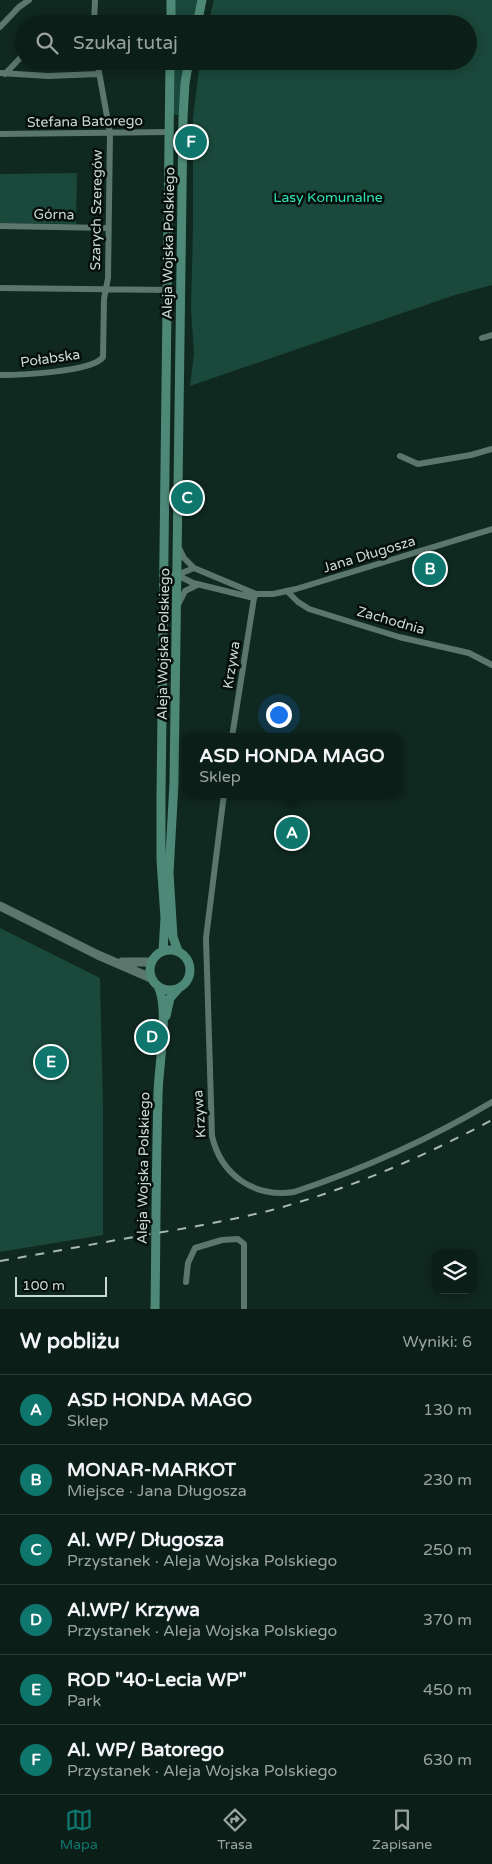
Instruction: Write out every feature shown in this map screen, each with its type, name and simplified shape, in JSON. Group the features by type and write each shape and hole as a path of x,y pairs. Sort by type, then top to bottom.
{"main road":[{"path":"171,0 171,15"},
{"path":"199,15 202,0"},
{"name":"Aleja Wojska Polskiego","path":"162,951 165,918 161,860 170,70"},
{"name":"Aleja Wojska Polskiego","path":"178,951 173,937 169,873 174,808 183,118 188,70"},
{"name":"Aleja Wojska Polskiego","path":"167,335 180,335"},
{"path":"163,672 176,673"},
{"path":"162,951 178,951 187,959 190,970 187,982 178,989 166,990 158,986 151,978 151,962 162,951"},
{"name":"Aleja Wojska Polskiego","path":"155,1309 158,1097 163,1028 162,998 158,986"},
{"name":"Aleja Wojska Polskiego","path":"163,1028 170,998 178,989"}],"street":[{"path":"0,27 19,7 29,0"},
{"path":"94,15 95,0"},
{"path":"2,74 15,62"},
{"name":"Szarych Szeregów","path":"98,70 110,133 107,289 104,299 103,353 101,359"},
{"path":"2,74 72,76 99,74"},
{"name":"Stefana Batorego","path":"0,134 170,132"},
{"name":"Górna","path":"0,226 108,228"},
{"path":"0,288 168,290"},
{"path":"482,338 492,335"},
{"name":"Połabska","path":"0,375 51,372 87,365 101,359"},
{"path":"400,456 418,464 471,455 492,449"},
{"name":"Jana Długosza","path":"255,596 287,591 492,530"},
{"path":"178,542 181,555 194,568 255,596"},
{"path":"164,575 178,575 194,568"},
{"path":"178,575 185,580 198,584 255,596"},
{"path":"177,609 183,593 198,584"},
{"name":"Zachodnia","path":"287,591 298,602 309,609 399,637 469,653 492,665"},
{"name":"Krzywa","path":"233,733 255,596"},
{"name":"Krzywa","path":"223,798 208,919 206,956 212,1136 214,1146 225,1166 240,1181 258,1190 277,1193 294,1192 404,1148 452,1125 492,1102"},
{"path":"0,906 98,955 151,978"},
{"path":"114,961 151,962"},
{"path":"186,1282 188,1263 195,1248 222,1240 238,1239 244,1244 244,1309"}],"green space":[{"path":"174,0 198,0 195,15 174,15"},
{"name":"Lasy Komunalne","path":"214,0 492,0 492,285 455,295 190,386 194,353 191,309 193,117 199,70 477,70 477,15 210,15"},
{"path":"174,70 184,70 179,115 173,115"},
{"path":"77,173 76,224 0,223 0,174"},
{"path":"0,928 100,978 103,1235 0,1252"}],"railway":[{"path":"0,1261 212,1223 297,1203 383,1172 492,1120"}],"place":[{"name":"Al. WP/ Batorego","path":"191,142"},
{"name":"Al. WP/ Długosza","path":"187,498"},
{"name":"MONAR-MARKOT","path":"430,569"},
{"name":"ASD HONDA MAGO","path":"292,833"},
{"name":"Al.WP/ Krzywa","path":"152,1037"},
{"name":"ROD \"40-Lecia WP\"","path":"51,1062"}]}
